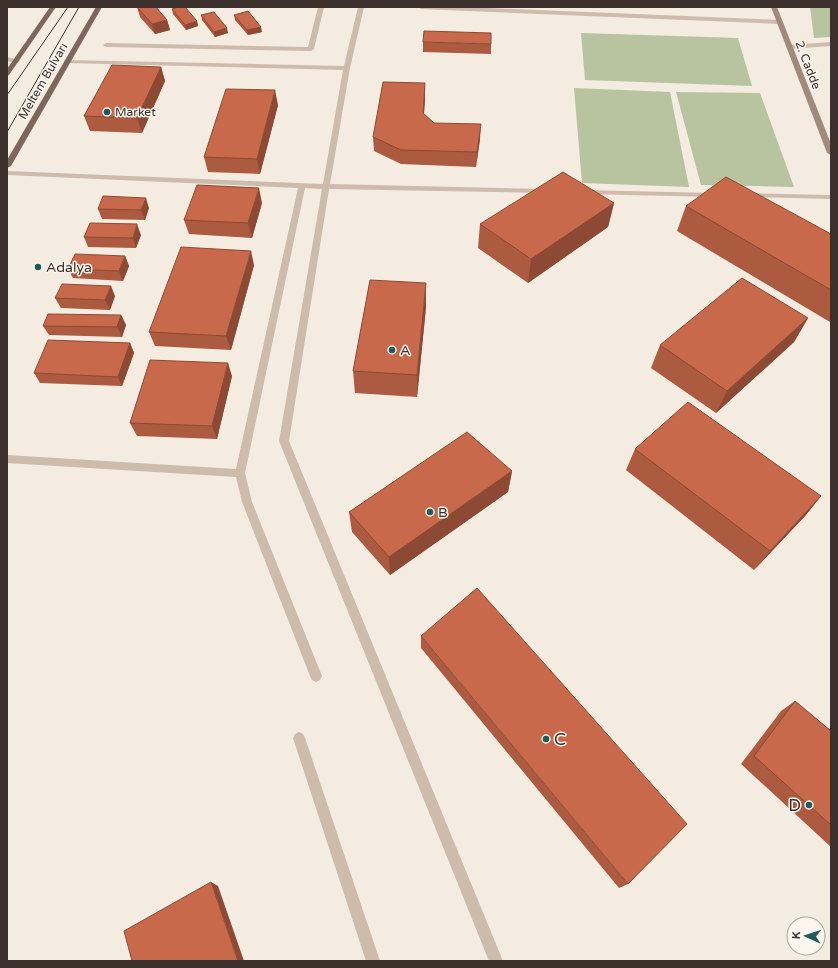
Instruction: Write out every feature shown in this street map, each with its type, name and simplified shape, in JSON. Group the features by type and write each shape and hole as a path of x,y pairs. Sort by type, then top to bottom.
{"main road":[{"path":"7,74 53,7"},
{"name":"Meltem Bulvarı","path":"7,166 67,61 100,7"}],"street":[{"path":"106,45 311,49 321,7"},
{"path":"361,7 347,68 284,441 496,961"},
{"path":"421,7 780,22"},
{"name":"2. Cadde","path":"774,7 831,153"},
{"path":"790,47 831,44"},
{"path":"7,59 17,60"},
{"path":"67,61 347,68"},
{"path":"7,173 326,187 555,192"},
{"path":"302,186 240,472 247,502 316,676"},
{"path":"578,192 720,195"},
{"path":"736,195 831,197"},
{"path":"7,458 240,472"},
{"path":"299,738 373,961"}],"green space":[{"path":"810,7 831,7 831,37 814,38"},
{"path":"581,33 738,38 752,86 585,80"},
{"path":"574,88 670,92 689,187 582,183"},
{"path":"676,92 760,93 794,187 701,185"}],"building":[{"path":"137,7 156,7 167,20 152,24"},
{"path":"185,7 197,21 185,25 172,9"},
{"path":"248,11 261,27 247,30 234,15"},
{"path":"214,12 227,28 214,32 201,15"},
{"path":"424,31 491,33 491,44 423,42"},
{"path":"112,65 161,67 137,118 84,116"},
{"path":"383,82 425,83 423,113 434,123 481,124 477,152 401,150 373,137"},
{"path":"226,89 275,90 257,159 204,157"},
{"path":"563,172 614,203 531,259 480,224"},
{"path":"726,177 831,234 831,290 686,206"},
{"path":"197,185 259,188 248,223 184,220"},
{"path":"103,196 146,198 141,210 98,209"},
{"path":"90,223 137,224 133,238 84,237"},
{"path":"181,247 251,251 226,336 149,332"},
{"path":"75,254 125,256 119,271 68,269"},
{"path":"742,278 808,318 727,391 660,345"},
{"name":"A","path":"370,280 426,283 417,375 353,371"},
{"path":"62,284 111,286 105,300 55,298"},
{"path":"48,314 121,315 117,327 43,326"},
{"path":"48,340 130,343 118,377 34,373"},
{"path":"150,360 228,363 212,426 130,423"},
{"path":"688,402 821,496 770,551 635,449"},
{"name":"B","path":"467,432 512,471 389,557 349,512"},
{"name":"C","path":"477,588 687,824 628,884 421,636"},
{"name":"D","path":"795,701 831,731 831,825 754,756"},
{"path":"211,882 238,961 132,961 124,931"}],"tram line":[{"path":"7,95 68,7"},
{"path":"7,132 79,7"}],"place":[{"name":"Market","path":"107,112"},
{"name":"Adalya","path":"38,267"},
{"name":"A","path":"392,350"},
{"name":"B","path":"430,512"},
{"name":"C","path":"546,739"},
{"name":"D","path":"809,805"}]}
